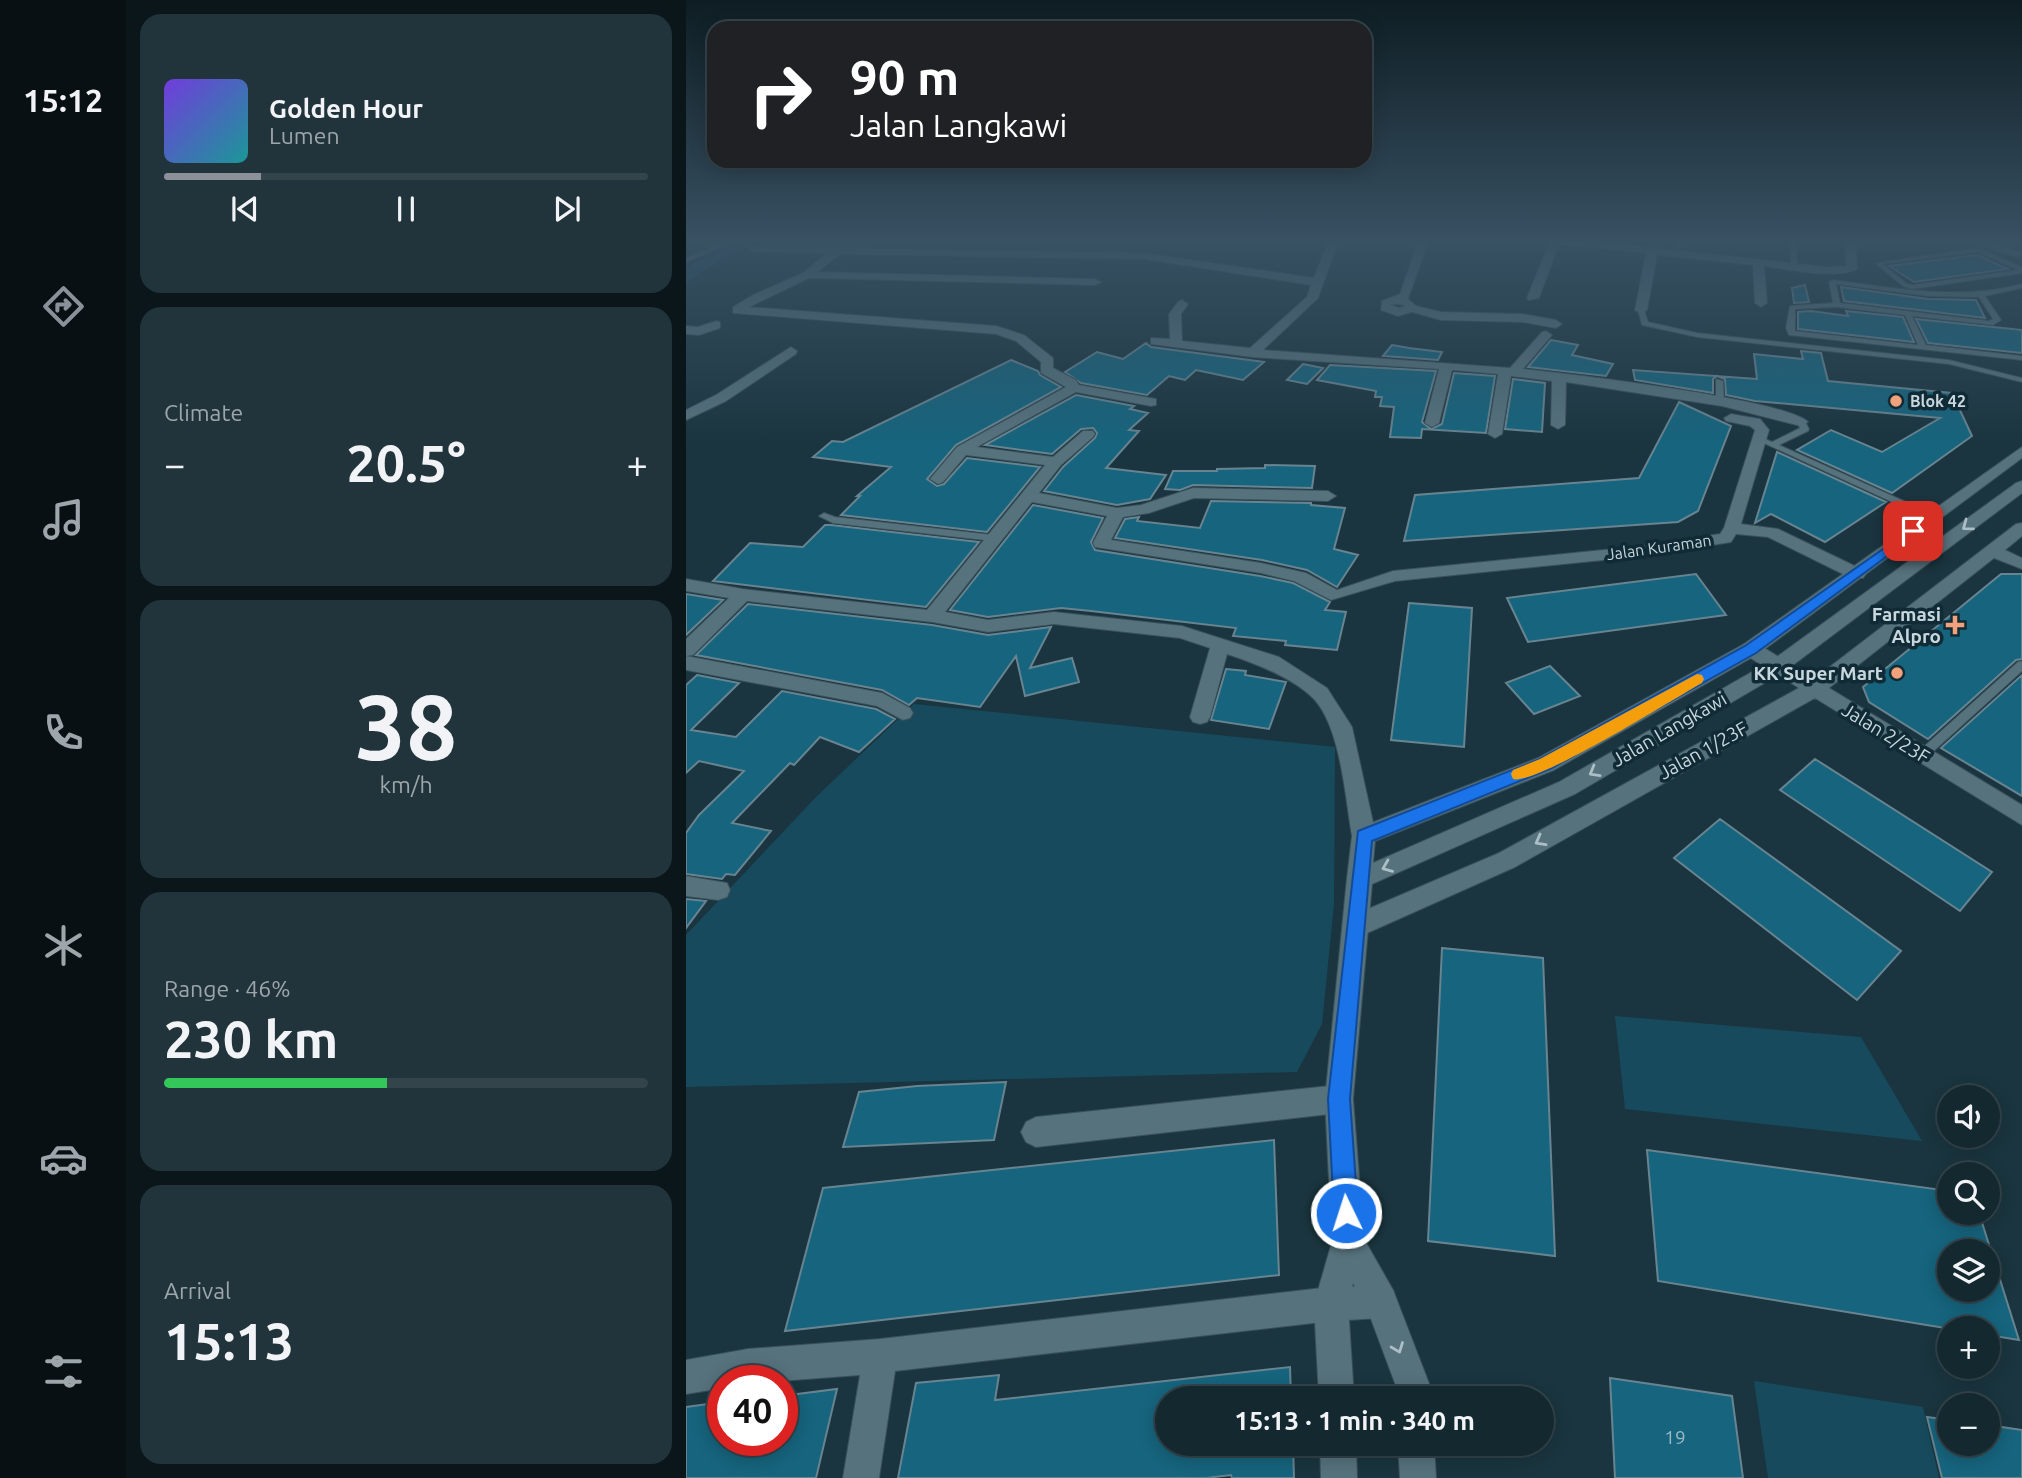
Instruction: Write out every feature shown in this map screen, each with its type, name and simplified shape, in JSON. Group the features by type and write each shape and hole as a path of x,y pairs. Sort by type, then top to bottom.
{"street":[{"path":"740,308 737,310 1012,332 1048,361 1046,370 1071,383 1074,388"},
{"path":"1176,344 1175,314 1179,308"},
{"path":"1252,353 1301,308"},
{"path":"1388,308 1398,312 1412,308 1441,316 1522,318 1556,324"},
{"path":"686,330 699,331 716,325"},
{"path":"1495,434 1509,371 1546,335"},
{"path":"1155,341 1252,353 1509,371 1559,378 1686,403 1755,422 1762,430 1766,442"},
{"path":"686,416 721,398 791,351"},
{"path":"1432,423 1446,367"},
{"path":"1558,425 1559,378"},
{"path":"937,479 962,450 1074,388 1151,402"},
{"path":"1629,399 1720,403 1784,415 1801,422"},
{"path":"932,616 1027,496 1056,462 1088,433"},
{"name":"Jalan Kuraman","path":"1117,513 1101,543 1270,570 1300,577 1338,593 1393,576 1643,551 1725,538 1732,528 1766,442"},
{"path":"962,450 1056,462"},
{"name":"Jalan Langkawi","path":"1364,836 1546,764 1751,649 2022,451"},
{"name":"Jalan Langkawi","path":"1359,878 1390,867 1567,788 1778,666 2022,485"},
{"path":"1027,496 1117,513 1143,510 1194,493 1328,496"},
{"path":"1732,528 1772,533 1857,574"},
{"name":"Jalan 1/23F","path":"1356,926 1507,860 1814,689 2022,528"},
{"path":"1993,551 2022,564"},
{"path":"686,585 743,595 932,616 988,626 1054,618 1182,632 1272,662 1320,693 1342,727 1364,836 1339,1099 1348,1242 1331,1304 1335,1386"},
{"path":"686,650 743,595"},
{"path":"1200,717 1220,645"},
{"name":"Jalan 2/23F","path":"1751,649 2022,816"},
{"path":"686,663 882,700 904,713"},
{"path":"686,886 718,890"},
{"path":"1036,1132 1339,1099"},
{"path":"1348,1242 1381,1302 1413,1386"},
{"path":"686,1377 748,1366 880,1356 1331,1304 1381,1302"},
{"path":"860,1478 880,1356"},
{"path":"1338,1456 1339,1478"},
{"path":"1417,1456 1418,1478"}],"lane":[{"path":"1792,308 1792,333 2022,358"},
{"path":"1860,308 1990,323 1997,320 1989,308"},
{"path":"1642,310 1645,323 1697,335 1949,362 2022,380"},
{"path":"1908,314 1923,347"},
{"path":"1718,381 1720,403"},
{"path":"1766,442 1805,429 1801,422"},
{"path":"1766,442 1932,517"},
{"path":"824,516 833,520 993,538"},
{"path":"1922,755 2022,665"}],"shaded area":[{"path":"914,704 1335,747 1334,904 1322,1024 1297,1072 686,1087 686,935 817,796"},
{"path":"1615,1016 1861,1037 1922,1141 1625,1109"},
{"path":"1754,1381 1923,1407 1939,1478 1768,1478"}],"building":[{"path":"1902,308 1980,308 1985,318"},
{"path":"1846,311 1903,317 1914,342 1798,329 1798,312 1848,316"},
{"path":"1916,319 2022,330 2022,353 1928,343"},
{"path":"1551,340 1578,345 1572,355 1613,364 1606,376 1528,367"},
{"path":"1146,343 1151,347 1264,362 1243,380 1196,370 1185,380 1169,376 1147,395 1081,383 1065,372 1097,352 1123,359"},
{"path":"1392,345 1442,352 1438,360 1383,356"},
{"path":"1801,351 1821,353 1828,381 1952,393 1972,436 1892,493 1797,450 1831,430 1882,452 1940,418 1755,401 1726,395 1725,379 1717,376 1757,379 1754,354 1803,359"},
{"path":"1011,360 1038,371 1040,375 1061,387 956,445 927,479 937,486 944,484 967,458 1040,467 987,532 841,515 860,496 857,496 891,467 813,457 832,441 843,442"},
{"path":"1303,364 1323,368 1307,384 1287,380"},
{"path":"1330,365 1436,371 1422,422 1431,429 1442,424 1454,373 1495,376 1486,433 1422,429 1421,438 1390,437 1394,407 1380,406 1382,397 1375,397 1376,391 1317,380"},
{"path":"1633,370 1717,376 1713,379 1713,393 1635,380"},
{"path":"1513,379 1545,383 1542,432 1505,429"},
{"path":"1076,395 1134,406 1130,409 1148,413 1129,430 1139,431 1106,468 1166,475 1150,499 1117,505 1044,491 1063,467 1095,438 1097,433 1093,428 1081,429 1052,454 985,445"},
{"path":"1679,402 1731,426 1698,511 1678,522 1404,541 1415,495 1639,478"},
{"path":"1777,452 1886,502 1825,542 1771,514 1755,523"},
{"path":"1265,465 1315,466 1312,488 1193,485 1180,490 1165,489 1173,471 1265,468"},
{"path":"1211,501 1311,503 1345,508 1334,549 1358,555 1337,587 1307,570 1262,560 1115,538 1125,519 1139,517 1137,521 1200,528"},
{"path":"1033,505 1103,518 1091,542 1095,550 1293,583 1330,602 1325,610 1346,612 1337,650 1285,645 1286,641 1233,636 1236,628 1091,611 1061,608 988,617 950,610"},
{"path":"825,525 979,542 926,607 713,581 750,543 803,547"},
{"path":"1696,574 1726,615 1528,642 1507,598"},
{"path":"2001,574 2022,574 2022,659 2016,660 1928,739 1869,702 1863,687"},
{"path":"686,594 723,600 686,635"},
{"path":"1409,603 1472,608 1464,747 1391,740"},
{"path":"748,604 932,625 988,635 1051,627 1030,668 1072,658 1079,682 1025,696 1016,656 980,707 917,698 909,705 882,690 696,655"},
{"path":"1550,666 1580,696 1534,714 1506,683"},
{"path":"1226,669 1246,671 1245,675 1286,682 1269,729 1211,720"},
{"path":"697,675 739,683 691,730 736,737 782,691 876,709 895,719 859,752 820,737 794,765 790,763 732,823 771,831 735,875 726,874 722,879 686,874 686,833 699,815 744,771 699,761 686,773 686,685"},
{"path":"2022,675 2022,796 1941,748"},
{"path":"1815,759 1992,872 1960,911 1780,790"},
{"path":"1720,819 1901,951 1857,1000 1674,858"},
{"path":"686,899 706,901 686,928"},
{"path":"1442,948 1543,958 1555,1256 1428,1241"},
{"path":"1006,1082 994,1140 843,1147 859,1092"},
{"path":"1274,1140 1279,1275 785,1331 823,1188"},
{"path":"1647,1150 1937,1189 1937,1225 1983,1225 1987,1239 1937,1239 1937,1302 2000,1302 2000,1279 2019,1340 2000,1337 2000,1316 1937,1316 1937,1327 1658,1281"},
{"path":"1290,1367 1291,1386 1155,1386 1155,1456 1293,1456 1294,1478 1232,1478 1231,1475 1206,1478 898,1478 916,1383 999,1375 995,1400"},
{"path":"1610,1378 1732,1396 1743,1478 1615,1478"},
{"path":"837,1389 816,1478 686,1478 686,1407 707,1404 707,1456 798,1456 798,1394"},
{"path":"1927,1417 1937,1418 1937,1456 2000,1456 2000,1427 2022,1430 2022,1478 1942,1478"}],"slow traffic":[{"path":"1519,774 1546,764 1697,679"}],"place":[{"name":"Blok 42","path":"1896,401"},
{"name":"Farmasi Alpro","path":"1955,625"},
{"name":"KK Super Mart","path":"1897,673"}],"route":[{"path":"1346,1213 1339,1099 1364,836 1546,764 1751,649 1913,531"}]}
